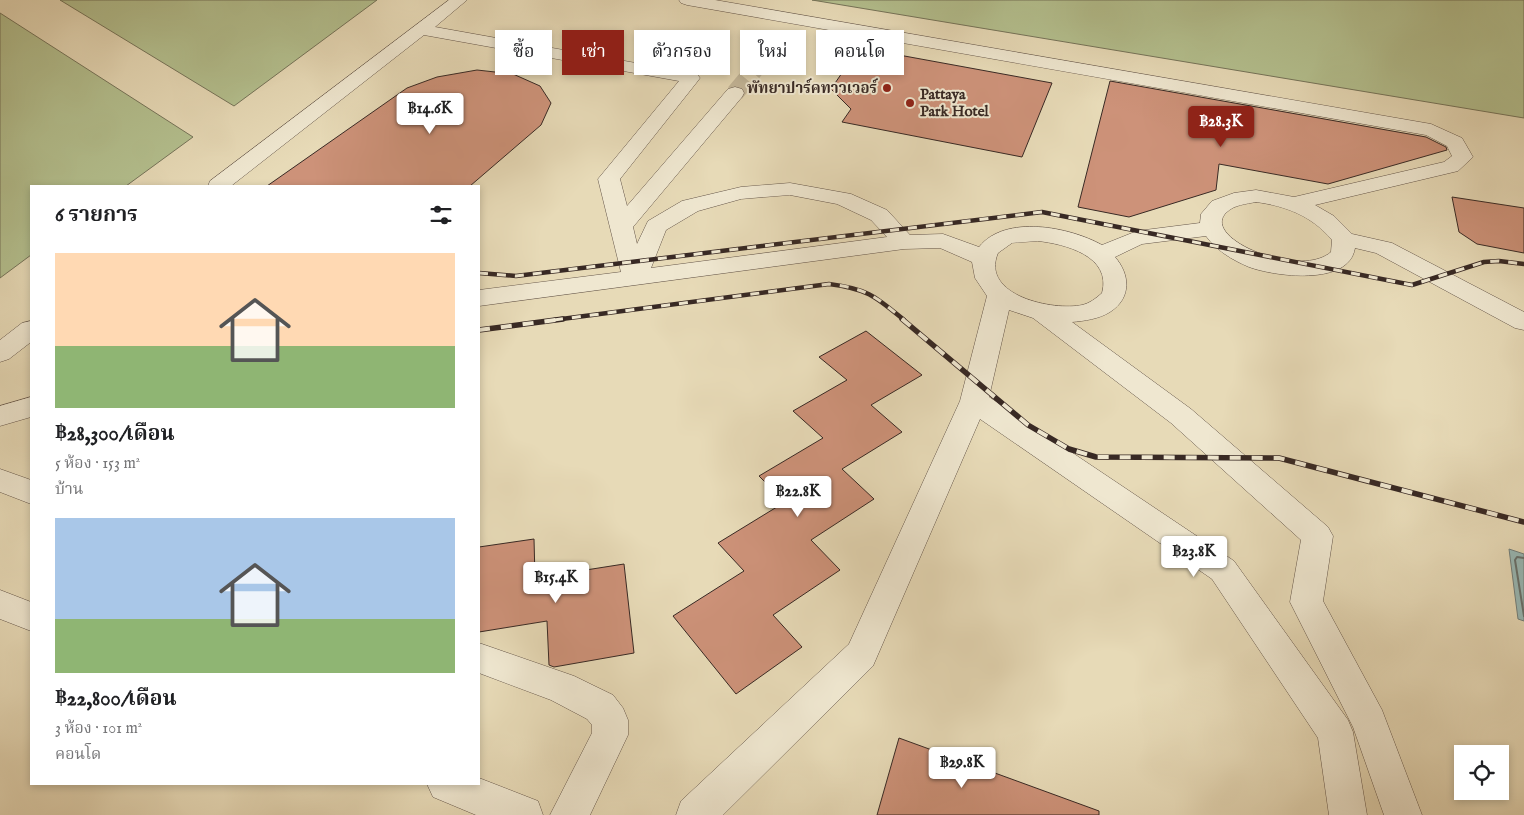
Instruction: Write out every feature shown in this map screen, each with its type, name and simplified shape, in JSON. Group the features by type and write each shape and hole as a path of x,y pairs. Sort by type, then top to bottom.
{"street":[{"path":"219,185 423,30 459,0"},
{"path":"687,0 790,26 1430,130 1454,142 1463,157 1450,166 1294,203"},
{"path":"423,30 691,78 608,179 635,278"},
{"path":"622,226 735,93"},
{"path":"635,278 656,226 690,206 741,193 790,189 844,199 879,215 904,242"},
{"path":"1344,239 1342,253 1333,262 1311,269 1278,268 1254,261 1220,239 1212,228 1211,216 1213,210 1223,202 1236,197 1256,196 1294,203 1320,215 1344,239 1384,248 1524,322"},
{"path":"1100,255 1137,238 1212,228"},
{"path":"1017,235 1054,235 1076,241 1100,255 1112,268 1116,284 1112,297 1100,307 1075,315 1042,313 1018,306 1000,295 987,281 983,270 984,258 989,250 1000,240 1017,235"},
{"path":"480,298 904,242 943,241 984,258"},
{"path":"695,815 860,655 974,401 1000,295"},
{"path":"1042,313 1181,416 1317,536 1306,602 1369,722 1403,815"},
{"path":"0,352 30,330"},
{"path":"0,359 30,355"},
{"path":"974,401 1223,570 1335,732 1348,815"},
{"path":"0,416 30,407"},
{"path":"0,480 30,492"},
{"path":"0,604 30,617"},
{"path":"480,658 562,688 600,707 610,720 610,736 569,815"},
{"path":"449,785 524,815"}],"green space":[{"path":"60,0 377,0 234,106"},
{"path":"812,0 1524,0 1524,118"},
{"path":"0,13 193,137 127,185 30,185 30,256 0,278"}],"water":[{"path":"1509,549 1524,554 1524,621 1518,619"}],"building":[{"path":"904,56 1052,83 1022,157 842,122 851,109 831,89 841,75 904,75"},
{"path":"477,70 495,72 495,75 515,75 540,86 551,103 541,125 471,185 268,185 407,88 437,77"},
{"path":"1110,81 1426,137 1446,147 1447,150 1328,184 1219,164 1216,190 1129,217 1078,207"},
{"path":"1452,197 1524,208 1524,253 1477,244 1459,232"},
{"path":"866,331 922,375 871,405 902,432 842,469 874,499 811,540 840,570 773,615 802,647 736,694 673,616 744,571 718,543 785,502 759,476 823,438 793,411 847,380 819,357"},
{"path":"534,539 535,578 624,564 634,653 554,667 549,665 547,621 480,632 480,547"},
{"path":"899,738 1099,811 1099,815 877,815"}],"tunnel":[{"path":"735,93 750,75"}],"railway":[{"path":"480,273 516,276 1042,212 1412,285 1484,262 1499,261 1524,264"},
{"path":"554,320 829,284 862,291 878,299 904,320"},
{"path":"480,330 563,319"},
{"path":"902,319 1028,425 1069,449 1096,457 1279,458 1524,522"}],"place":[{"name":"พัทยาปาร์คทาวเวอร์","path":"887,88"},
{"name":"Pattaya Park Hotel","path":"910,103"}]}
